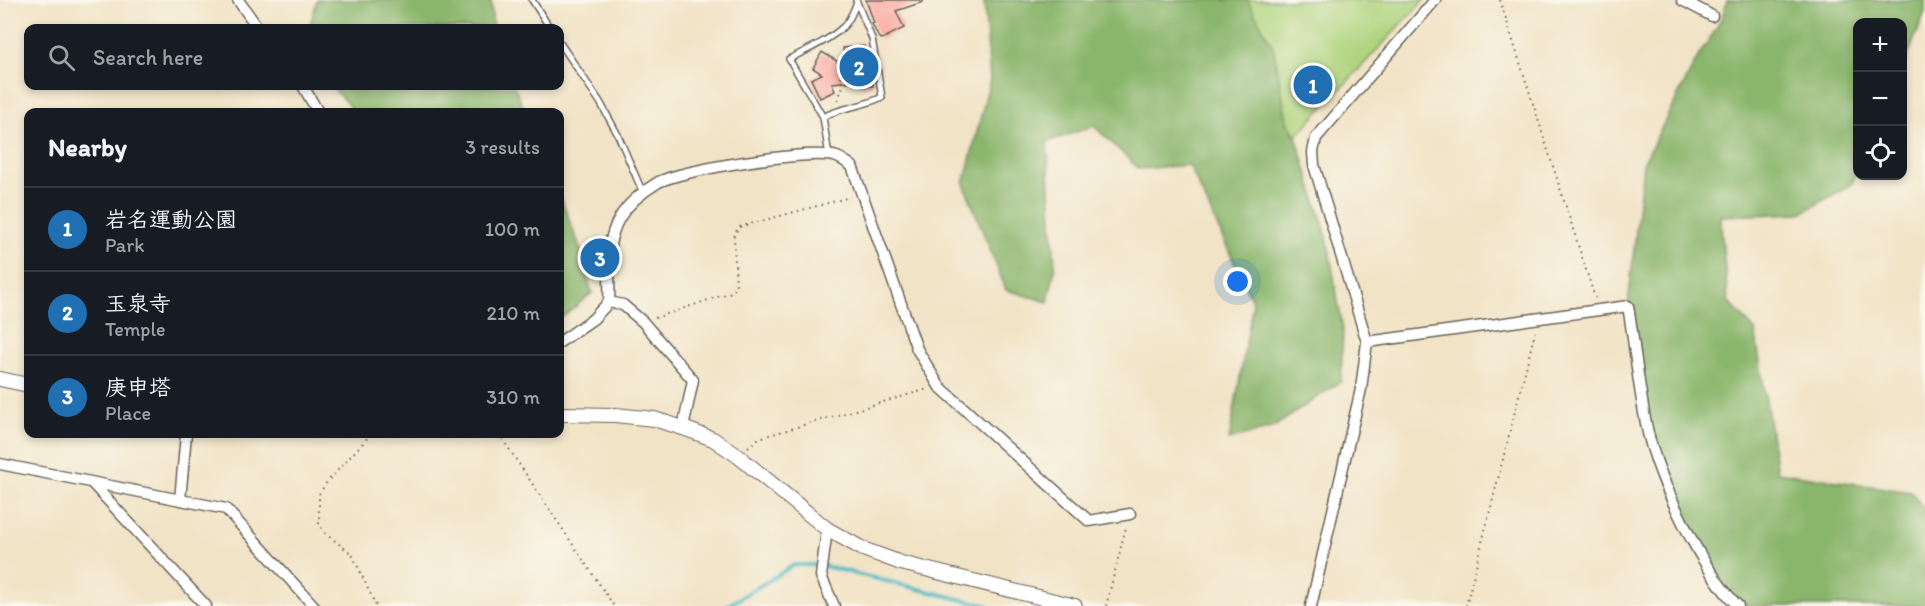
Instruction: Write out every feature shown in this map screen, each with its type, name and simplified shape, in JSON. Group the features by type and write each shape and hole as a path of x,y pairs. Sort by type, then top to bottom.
{"street":[{"path":"238,0 255,24"},
{"path":"1311,606 1361,389 1366,342 1314,165 1316,138 1435,0"},
{"path":"1682,0 1712,16"},
{"path":"305,90 316,108"},
{"path":"564,339 593,319 609,302 610,235 621,215 658,182 711,167 814,154 837,157 852,166 917,350 939,386 1089,521 1130,514"},
{"path":"609,302 623,305 643,322 693,380 683,428"},
{"path":"1366,342 1628,306 1648,433 1667,486 1697,550 1728,596 1738,606"},
{"path":"0,379 24,384"},
{"path":"564,414 654,419 683,428 713,440 738,456 827,529 863,549 900,563 1075,606"},
{"path":"180,500 186,438"},
{"path":"0,464 226,509 314,606"},
{"path":"92,483 206,606"},
{"path":"827,529 821,576 834,606"}],"lane":[{"path":"532,0 547,24"},
{"path":"823,117 833,111 882,97 872,39 856,1"},
{"path":"829,156 823,117 789,59 812,48 843,27 856,1"},
{"path":"564,49 600,102 618,135 643,194"}],"path":[{"path":"1500,0 1598,310"},
{"path":"833,111 843,86 840,69 844,68"},
{"path":"643,322 729,293 736,288 734,235 739,227 861,194"},
{"path":"1466,606 1538,318"},
{"path":"738,456 759,438 939,386"},
{"path":"367,438 319,494 319,525 326,534 352,554 376,606"},
{"path":"502,438 614,606"},
{"path":"1106,606 1130,514"}],"green space":[{"path":"317,0 491,0 493,24 310,24"},
{"path":"984,0 1247,0 1273,47 1287,122 1296,136 1327,237 1343,330 1341,381 1274,427 1229,440 1253,303 1189,165 1139,169 1094,126 1047,142 1055,268 1048,302 1006,290 964,184 990,80"},
{"path":"1247,0 1424,0 1296,136 1287,122 1273,47"},
{"path":"1727,0 1925,0 1925,13 1907,57 1907,18 1853,18 1854,180 1851,185 1801,213 1720,216 1728,301 1755,330 1777,472 1911,492 1925,510 1925,606 1749,606 1728,596 1697,550 1648,433 1628,306 1643,164 1698,57 1723,14"},
{"path":"335,90 516,90 523,108 351,108"},
{"path":"564,206 579,245 592,293 564,316"}],"building":[{"path":"866,0 923,0 923,2 896,11 904,28 882,39 879,38 872,24 874,23"},
{"path":"864,46 867,69 871,69 873,86 862,87 862,80 832,83 835,91 820,98 811,79 822,74 813,68 822,52 845,66 843,48"}],"waterway":[{"path":"727,606 794,565 820,565 988,606"}],"place":[{"name":"玉泉寺","path":"859,67"},
{"name":"岩名運動公園","path":"1313,85"},
{"name":"庚申塔","path":"600,258"}]}
